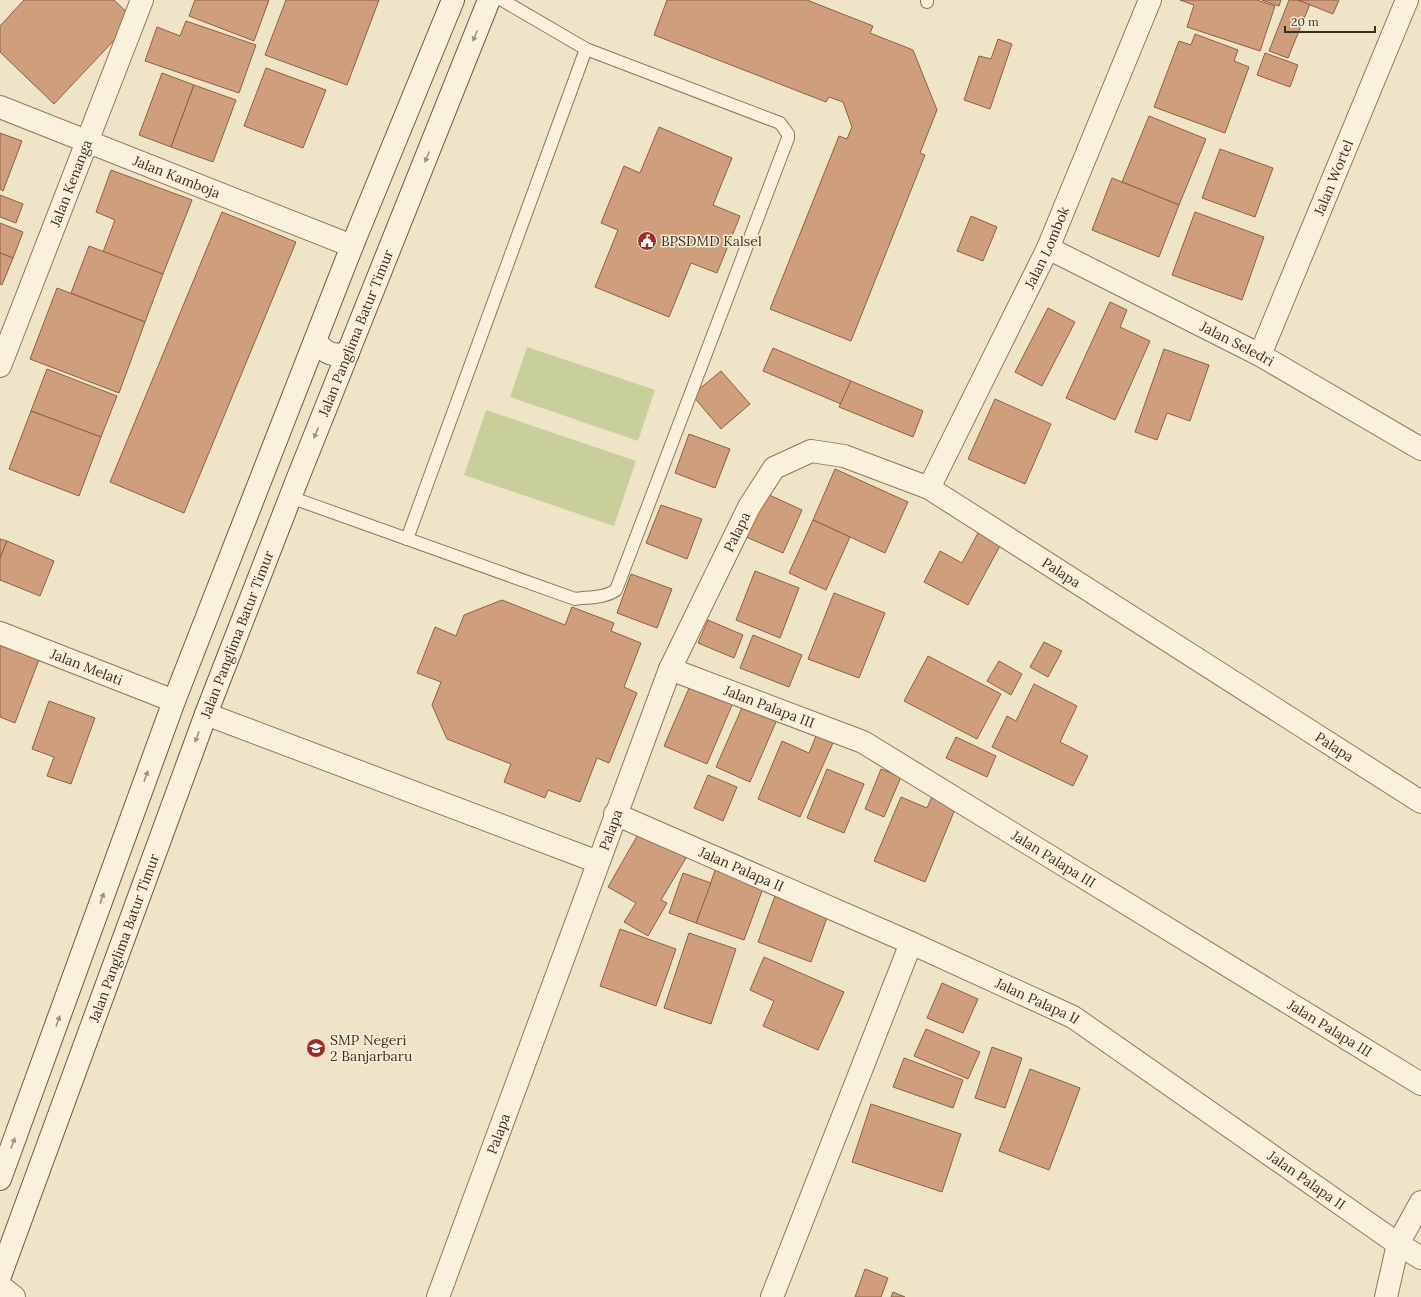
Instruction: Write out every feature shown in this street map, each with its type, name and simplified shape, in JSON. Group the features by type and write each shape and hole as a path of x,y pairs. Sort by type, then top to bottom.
{"street":[{"name":"Jalan Kenanga","path":"0,366 142,0"},
{"path":"0,1179 174,702 352,246 453,0"},
{"name":"Jalan Panglima Batur Timur","path":"0,1276 206,714 348,353 490,0"},
{"name":"Jalan Lombok","path":"929,488 1048,248 1150,0"},
{"name":"Jalan Wortel","path":"1260,355 1407,0"},
{"name":"Jalan Kamboja","path":"0,107 352,246"},
{"name":"Jalan Seledri","path":"1048,248 1260,355 1421,449"},
{"path":"315,341 329,354 338,356 348,353"},
{"name":"Palapa","path":"445,1296 615,814 670,669 749,507 774,468 811,451 844,456 929,488 1421,802"},
{"path":"265,468 276,463 284,464 292,469 294,489"},
{"name":"Jalan Melati","path":"0,633 174,702"},
{"name":"Jalan Palapa III","path":"670,669 863,742 1421,1084"},
{"path":"206,714 598,862"},
{"name":"Jalan Palapa II","path":"615,814 911,943 1073,1017 1398,1244 1421,1258"},
{"path":"772,1297 911,943"},
{"path":"1386,1297 1398,1244 1421,1202"},
{"path":"0,1286 14,1297"}],"lane":[{"path":"294,489 407,539 575,599 597,597 612,593 616,590 788,138 788,134 780,123 586,49 502,0"},
{"path":"407,539 586,49"}],"green space":[{"path":"527,347 655,390 638,441 510,397"},
{"path":"486,410 636,461 614,526 464,475"}],"building":[{"path":"24,0 114,0 134,19 54,104 0,52 0,26"},
{"path":"195,0 269,0 254,41 189,16"},
{"path":"286,0 379,0 347,85 265,55"},
{"path":"667,0 807,0 873,26 870,33 913,50 937,110 920,153 925,155 851,341 770,309 839,136 847,139 852,127 843,102 829,97 826,102 654,35"},
{"path":"1180,0 1257,0 1275,6 1260,51 1187,27 1194,5"},
{"path":"1262,0 1281,0 1279,6"},
{"path":"1289,0 1298,0 1310,4 1288,58 1269,51"},
{"path":"1298,0 1339,0 1333,14"},
{"path":"186,21 256,45 239,93 145,61 157,27 180,36"},
{"path":"1195,34 1238,50 1234,61 1249,67 1225,133 1154,107 1179,41 1191,45"},
{"path":"998,39 1012,44 990,109 964,100 979,56 991,59"},
{"path":"1265,53 1298,65 1290,87 1257,75"},
{"path":"266,68 326,90 303,148 244,126"},
{"path":"162,73 194,85 171,147 139,135"},
{"path":"194,85 236,100 213,162 171,147"},
{"path":"1149,116 1206,139 1179,205 1122,182"},
{"path":"659,127 732,158 713,205 740,216 717,273 691,263 669,317 595,287 618,230 601,223 624,166 640,173"},
{"path":"0,133 22,141 3,191 0,189"},
{"path":"1220,149 1273,168 1255,217 1202,198"},
{"path":"111,170 192,200 163,274 103,252 115,220 96,212"},
{"path":"1112,178 1179,205 1159,257 1092,230"},
{"path":"0,195 23,204 16,223 0,217"},
{"path":"222,212 296,242 184,513 110,482"},
{"path":"1195,212 1264,237 1242,300 1172,275"},
{"path":"971,216 997,227 983,261 957,251"},
{"path":"0,223 23,232 13,258 0,253"},
{"path":"89,246 163,274 145,322 71,293"},
{"path":"0,253 13,258 2,285 0,284"},
{"path":"57,288 145,322 119,393 30,359"},
{"path":"1110,302 1127,310 1120,327 1150,341 1115,420 1066,398"},
{"path":"1048,308 1075,322 1042,386 1015,372"},
{"path":"773,348 851,381 841,404 763,371"},
{"path":"1164,349 1209,365 1190,421 1167,413 1157,440 1135,432"},
{"path":"47,369 117,396 101,437 31,411"},
{"path":"721,371 750,404 721,429 692,395"},
{"path":"851,381 923,411 913,437 839,407"},
{"path":"995,399 1051,424 1025,484 968,459"},
{"path":"31,411 101,437 79,496 9,469"},
{"path":"689,434 730,449 715,488 675,473"},
{"path":"835,469 908,502 885,553 813,520"},
{"path":"765,493 802,510 783,553 746,537"},
{"path":"661,505 702,519 687,559 646,543"},
{"path":"813,520 850,537 826,590 789,573"},
{"path":"979,531 1001,544 968,605 924,582 940,551 962,563"},
{"path":"0,539 7,541 0,558"},
{"path":"7,541 54,561 40,596 0,580 0,558"},
{"path":"755,571 799,588 780,638 736,620"},
{"path":"631,574 672,589 657,628 617,613"},
{"path":"834,593 885,613 859,678 808,659"},
{"path":"502,600 565,625 572,607 614,623 611,631 641,643 624,687 637,693 609,763 597,758 580,802 548,790 545,798 504,782 511,764 447,739 432,705 441,682 417,673 435,627 456,636 464,615"},
{"path":"708,620 743,635 734,658 698,643"},
{"path":"753,635 802,655 789,687 740,668"},
{"path":"0,642 40,657 15,723 0,717"},
{"path":"1044,642 1062,651 1048,677 1030,667"},
{"path":"928,656 1001,694 977,739 904,701"},
{"path":"999,661 1022,674 1011,695 987,681"},
{"path":"693,679 735,698 707,764 664,746"},
{"path":"1034,684 1077,706 1060,742 1088,756 1073,786 992,747 1007,716 1016,721"},
{"path":"49,701 95,718 71,784 47,776 54,757 32,749"},
{"path":"745,701 779,715 750,782 716,767"},
{"path":"819,729 836,736 800,817 758,799 782,741 809,753"},
{"path":"956,737 996,756 987,777 946,758"},
{"path":"827,769 864,784 844,833 807,818"},
{"path":"881,769 901,777 884,817 865,809"},
{"path":"708,775 737,787 723,821 694,808"},
{"path":"934,792 958,802 925,882 874,861 901,797 927,808"},
{"path":"640,831 686,858 661,900 667,903 648,936 624,922 636,903 608,887"},
{"path":"717,865 765,883 744,940 696,923"},
{"path":"683,873 711,883 696,923 669,913"},
{"path":"775,896 828,915 811,962 758,942"},
{"path":"620,929 676,949 656,1006 600,986"},
{"path":"689,933 736,949 711,1024 664,1008"},
{"path":"764,957 844,992 818,1050 763,1026 774,1001 750,990"},
{"path":"942,983 978,999 963,1033 927,1018"},
{"path":"926,1029 980,1052 968,1079 914,1056"},
{"path":"992,1047 1022,1058 1005,1108 975,1098"},
{"path":"904,1058 963,1080 953,1108 893,1087"},
{"path":"1030,1069 1080,1088 1049,1170 999,1151"},
{"path":"871,1104 961,1134 942,1192 852,1162"},
{"path":"865,1269 888,1278 881,1297 855,1297"},
{"path":"893,1292 905,1297 891,1297"}],"place":[{"name":"BPSDMD Kalsel","path":"647,241"},
{"name":"SMP Negeri 2 Banjarbaru","path":"316,1048"}]}
